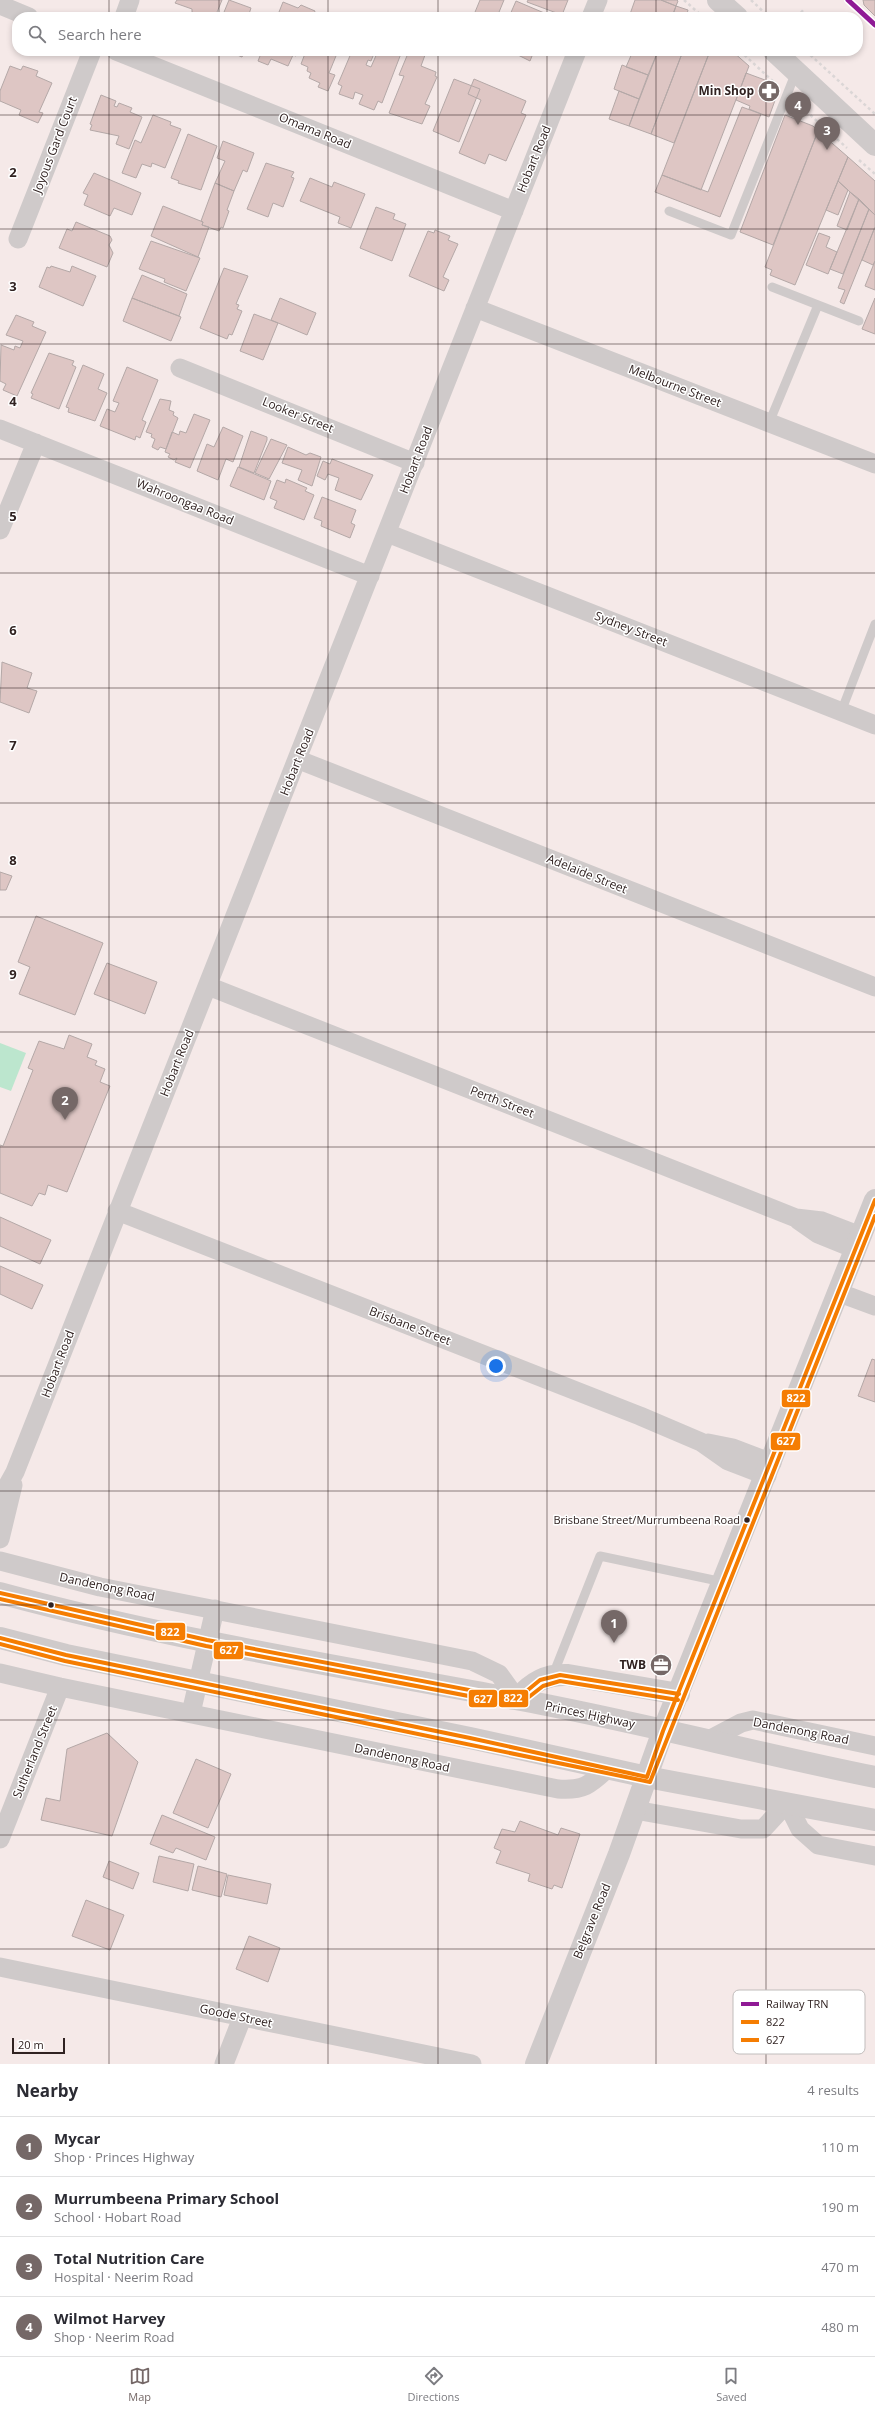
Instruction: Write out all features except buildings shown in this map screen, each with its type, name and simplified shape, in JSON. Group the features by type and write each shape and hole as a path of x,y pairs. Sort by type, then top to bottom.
{"main road":[{"path":"718,0 731,12"},
{"path":"779,56 875,145"},
{"name":"Belgrave Road","path":"536,2064 635,1810 663,1731 769,1470 837,1292 875,1200"},
{"name":"Princes Highway","path":"0,1593 84,1615 398,1679 517,1699 875,1777"},
{"path":"0,1638 66,1654 647,1777 875,1820"},
{"path":"517,1699 528,1687 553,1675 568,1675 679,1694"}],"street":[{"path":"126,12 130,0"},
{"path":"593,12 598,0"},
{"path":"0,5 17,12"},
{"name":"Joyous Gard Court","path":"18,239 90,56"},
{"name":"Omama Road","path":"128,56 514,211"},
{"name":"Hobart Road","path":"0,1499 15,1472 117,1211 299,760 575,56"},
{"name":"Melbourne Street","path":"475,308 875,464"},
{"name":"Looker Street","path":"180,368 415,463"},
{"name":"Wahroongaa Road","path":"0,429 370,576"},
{"path":"0,530 36,443"},
{"name":"Sydney Street","path":"387,533 875,725"},
{"name":"Adelaide Street","path":"299,760 875,987"},
{"name":"Perth Street","path":"208,986 796,1218 822,1221 858,1243"},
{"name":"Brisbane Street","path":"117,1211 701,1442 733,1448 769,1470"},
{"path":"837,1292 875,1306"},
{"name":"Hobart Road","path":"0,1539 15,1472"},
{"name":"Dandenong Road","path":"0,1562 100,1587 472,1661 499,1674 517,1699"},
{"path":"191,1713 215,1609"},
{"name":"Dandenong Road","path":"0,1673 60,1688 191,1713 558,1790 571,1790 590,1785 608,1768"},
{"name":"Sutherland Street","path":"0,1839 60,1688"},
{"name":"Dandenong Road","path":"707,1741 741,1724 753,1720 875,1746"},
{"path":"635,1810 741,1829 763,1829 787,1803 800,1829 818,1845 875,1856"},
{"name":"Goode Street","path":"0,1966 242,2018 472,2064"},
{"path":"224,2064 242,2018"}],"lane":[{"path":"669,211 731,235 796,72"},
{"path":"772,287 860,321"},
{"path":"769,423 818,305"},
{"path":"841,712 875,624"},
{"path":"553,1675 600,1556 724,1582"}],"path":[{"path":"684,0 697,12"},
{"path":"750,0 763,12"},
{"path":"801,12 805,8"},
{"path":"745,56 851,152"},
{"path":"811,56 875,114"},
{"path":"856,157 875,174"}],"green space":[{"path":"0,1043 26,1053 11,1091 0,1087"}],"rail line":[{"name":"TRN","path":"848,0 861,12"},
{"name":"TRN","path":"863,14 875,25"}],"transit line":[{"name":"822","path":"0,1638 66,1655 470,1738 647,1777 663,1731 875,1200"},
{"name":"627","path":"0,1644 65,1661 650,1782 875,1216"},
{"name":"822","path":"0,1593 207,1640 517,1699 540,1680 560,1675 679,1694"},
{"name":"627","path":"0,1599 206,1646 516,1705 520,1704 543,1686 560,1681 678,1700"}],"place":[{"name":"Min Shop","path":"769,91"},
{"name":"Wilmot Harvey","path":"798,125"},
{"name":"Total Nutrition Care","path":"827,150"},
{"name":"Murrumbeena Primary School","path":"65,1120"},
{"name":"Brisbane Street/Murrumbeena Road","path":"747,1520"},
{"name":"Mycar","path":"614,1643"},
{"name":"TWB","path":"661,1665"}]}
